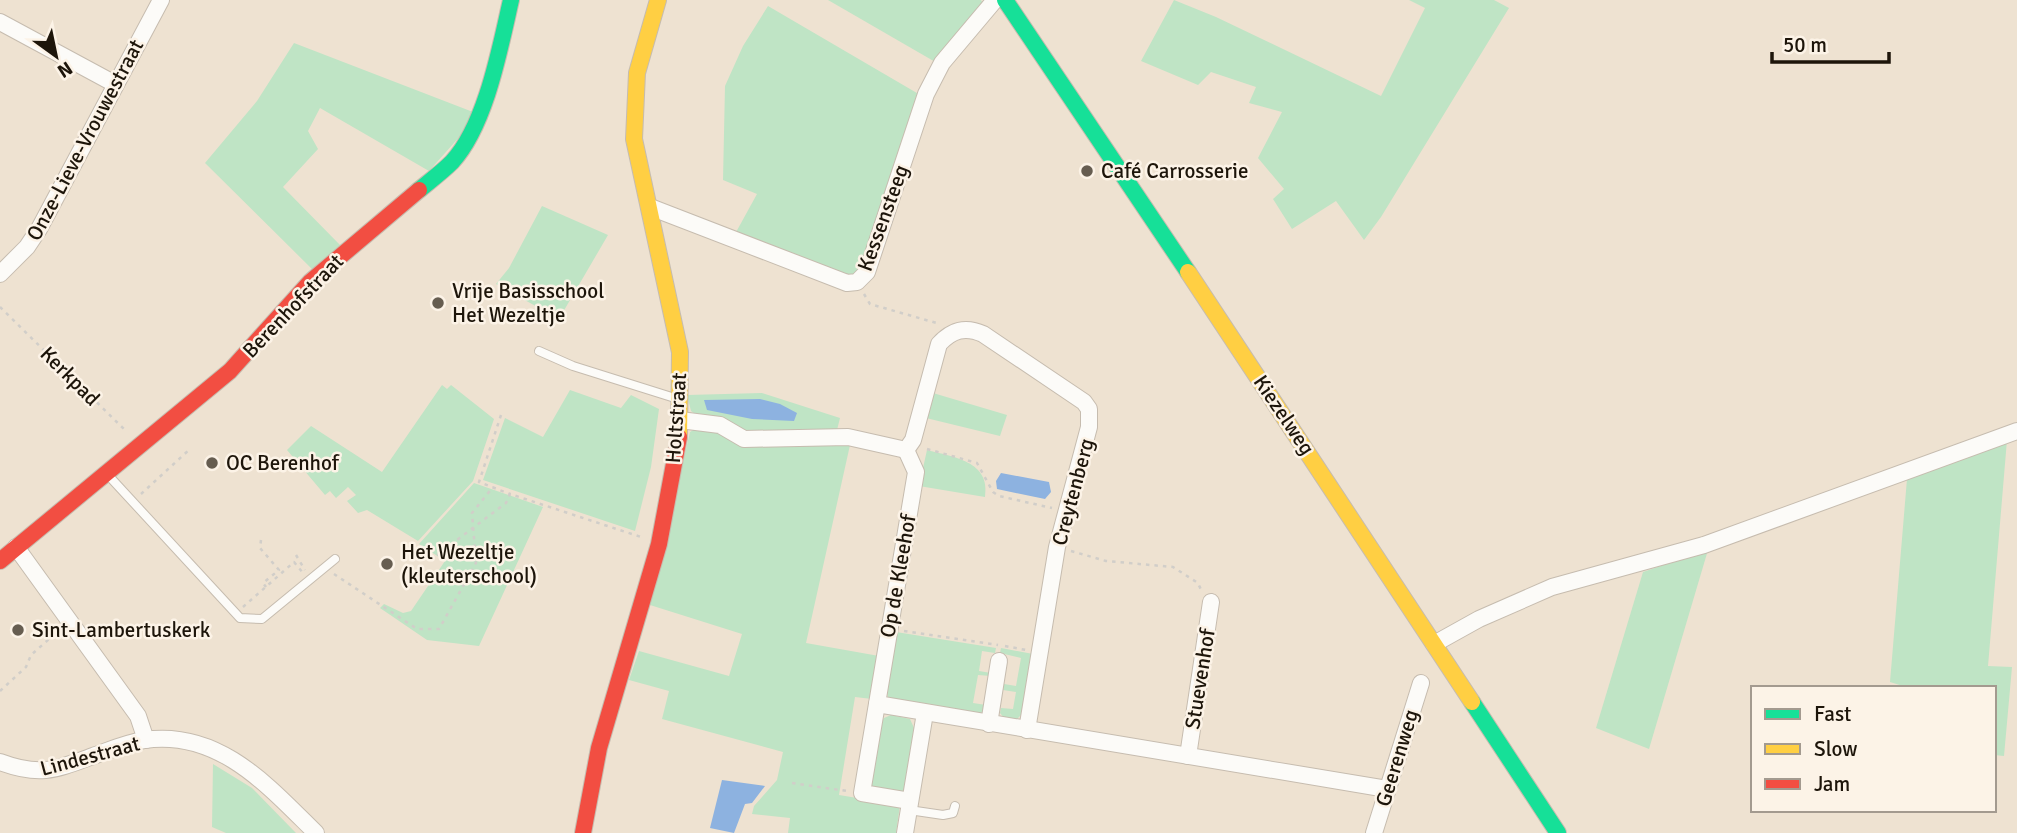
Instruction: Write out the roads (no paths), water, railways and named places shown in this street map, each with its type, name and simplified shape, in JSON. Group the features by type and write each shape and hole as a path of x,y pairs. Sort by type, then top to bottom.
{"street":[{"name":"Onze-Lieve-Vrouwestraat","path":"4,265 27,247 39,229 161,0"},
{"name":"Berenhofstraat","path":"0,561 230,371 310,282 453,161 470,138 485,104 511,0"},
{"name":"Holtstraat","path":"583,833 598,748 659,544 679,438 680,352 635,139 637,72 658,0"},
{"name":"Kessensteeg","path":"650,207 847,283 857,282 867,272 926,94 942,63 996,0"},
{"name":"Kiezelweg","path":"1005,0 1313,458 1558,833"},
{"path":"0,22 115,84"},
{"name":"Creytenberg","path":"908,446 939,344 954,332 972,329 983,334 1084,402 1089,409 1090,427 1058,547 1027,730"},
{"path":"680,420 720,425 744,439 848,437 908,446"},
{"path":"1434,644 1479,619 1552,587 1704,545 2017,431"},
{"name":"Op de Kleehof","path":"908,446 916,472 862,793 910,806"},
{"path":"16,547 138,716 146,740"},
{"name":"Stuevenhof","path":"1188,756 1211,602"},
{"path":"989,724 999,661"},
{"name":"Geerenweg","path":"1374,833 1421,683"},
{"path":"877,704 1387,789"},
{"path":"905,833 925,713"},
{"name":"Lindestraat","path":"0,762 31,772 46,771 120,746 146,740 179,740 220,751 258,777 316,833"}],"lane":[{"path":"539,351 573,366 680,400"},
{"path":"106,473 240,618 262,620 335,559"},
{"path":"910,806 943,815 953,813 955,806"}],"water":[{"path":"760,399 780,404 797,413 794,421 752,419 707,410 704,400"},
{"path":"1001,473 1049,482 1051,492 1045,499 997,489 996,481"},
{"path":"722,780 765,786 752,803 745,804 734,833 710,828"}],"place":[{"name":"Café Carrosserie","path":"1087,171"},
{"name":"Vrije Basisschool Het Wezeltje","path":"438,303"},
{"name":"OC Berenhof","path":"212,463"},
{"name":"Het Wezeltje (kleuterschool)","path":"387,564"},
{"name":"Sint-Lambertuskerk","path":"18,630"}]}
